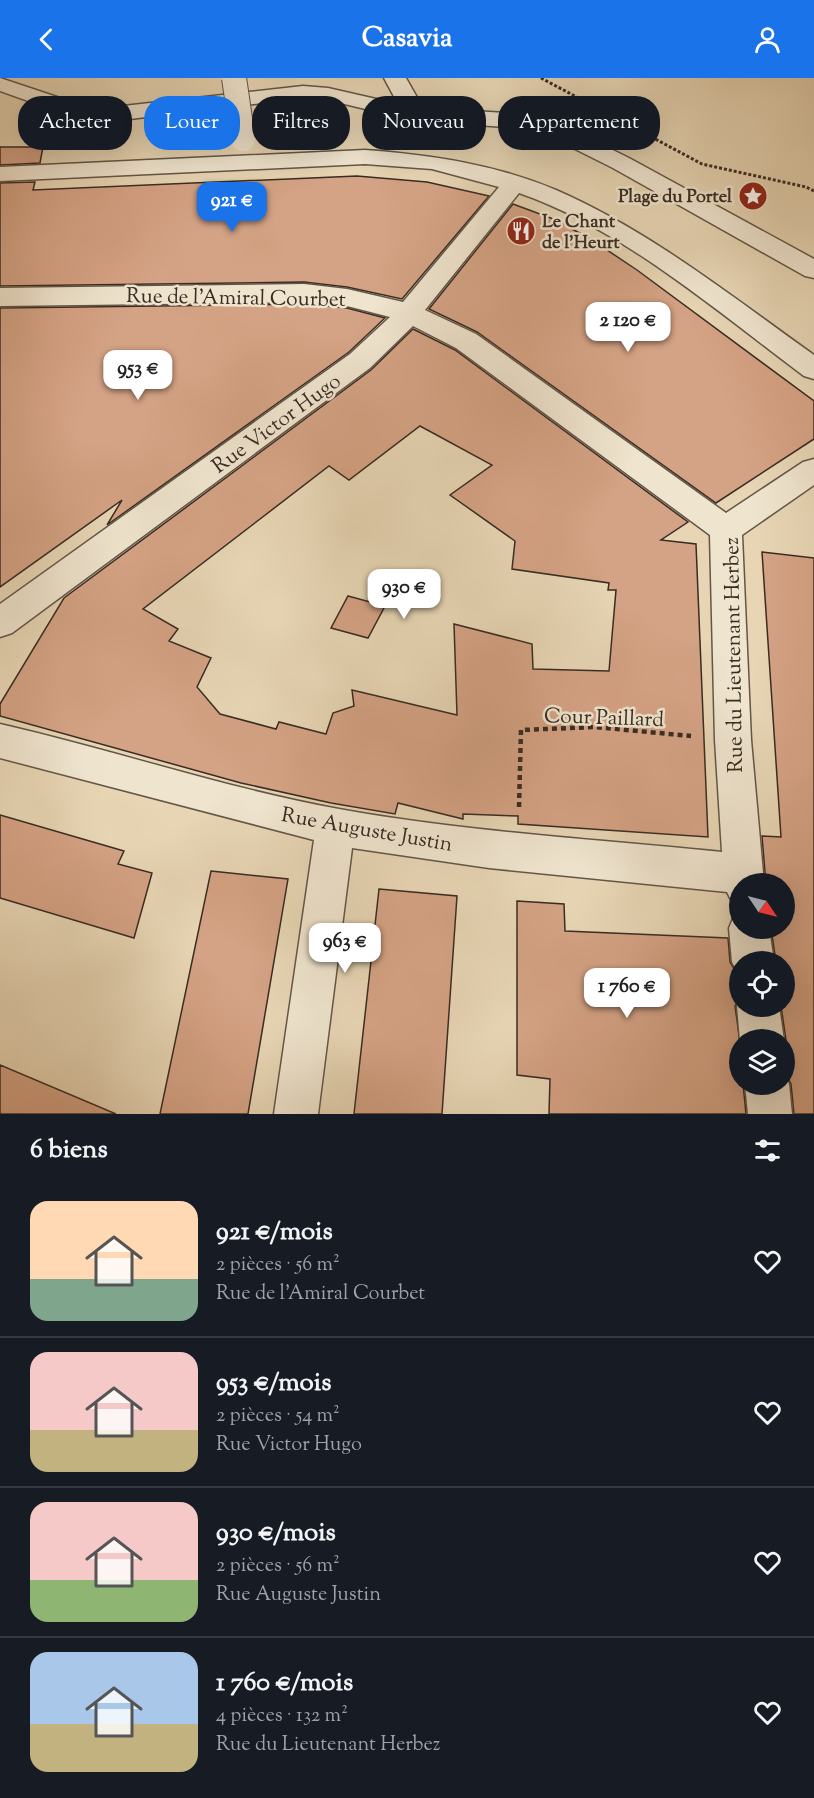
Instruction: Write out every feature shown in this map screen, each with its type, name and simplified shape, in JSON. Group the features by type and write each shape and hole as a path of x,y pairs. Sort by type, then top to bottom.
{"street":[{"path":"234,78 244,150"},
{"path":"395,78 405,96"},
{"path":"0,84 97,115 268,95 317,93 362,103"},
{"path":"486,119 535,124 561,134 621,162 814,270"},
{"path":"0,174 244,150 387,158 458,167 515,183 570,205 640,244 814,369"},
{"name":"Rue Victor Hugo","path":"0,623 360,361 392,333 515,183"},
{"name":"Rue de l'Amiral Courbet","path":"0,297 325,294 364,300 408,314 466,341 726,530"},
{"name":"Rue du Lieutenant Herbez","path":"743,873 734,740 726,530 814,470"},
{"name":"Rue Auguste Justin","path":"0,741 251,808 335,826 421,841 519,850 729,877"},
{"path":"296,1114 335,826"},
{"path":"768,1095 770,1114"}],"path":[{"path":"541,78 702,164 806,187 814,191"},
{"name":"Cour Paillard","path":"519,850 521,730 595,727 734,740"}],"building":[{"path":"0,147 42,150 40,163 0,165"},
{"path":"357,176 427,182 489,196 402,299 347,287 304,282 0,286 0,183 35,182 33,190"},
{"path":"513,204 556,220 592,240 637,270 814,401 814,439 716,503 477,332 429,309"},
{"path":"304,304 347,308 385,318 349,352 107,525 122,500 0,587 0,308"},
{"path":"413,329 455,350 688,522 661,540 696,544 708,837 518,824 518,816 463,814 463,819 398,803 395,814 331,803 241,783 0,716 0,704 64,598 371,370","holes":["420,426 492,465 450,495 515,541 512,569 609,583 608,590 616,590 609,671 533,669 532,644 454,624 457,715 352,690 354,706 333,713 326,734 279,722 276,729 220,714 197,687 211,658 169,641 178,629 143,609 329,466 349,480"]},
{"path":"762,552 814,558 814,1114 794,1114 792,1095 795,1095 795,1029 784,1029 783,1017 795,1017 795,951 774,951 773,939 795,939 795,873 765,873 762,836 781,837"},
{"path":"348,596 385,606 368,638 331,628"},
{"path":"0,815 124,851 118,864 152,873 134,938 0,898"},
{"path":"211,871 288,879 248,1114 160,1114"},
{"path":"379,889 457,896 442,1114 354,1114"},
{"path":"517,901 564,904 565,931 728,938 729,1017 737,1017 738,1029 729,1029 729,1095 744,1095 746,1114 549,1114 550,1079 517,1075"},
{"path":"0,1065 116,1114 0,1114"}],"place":[{"name":"Plage du Portel","path":"753,196"},
{"name":"Le Chant de l'Heurt","path":"521,231"}]}
